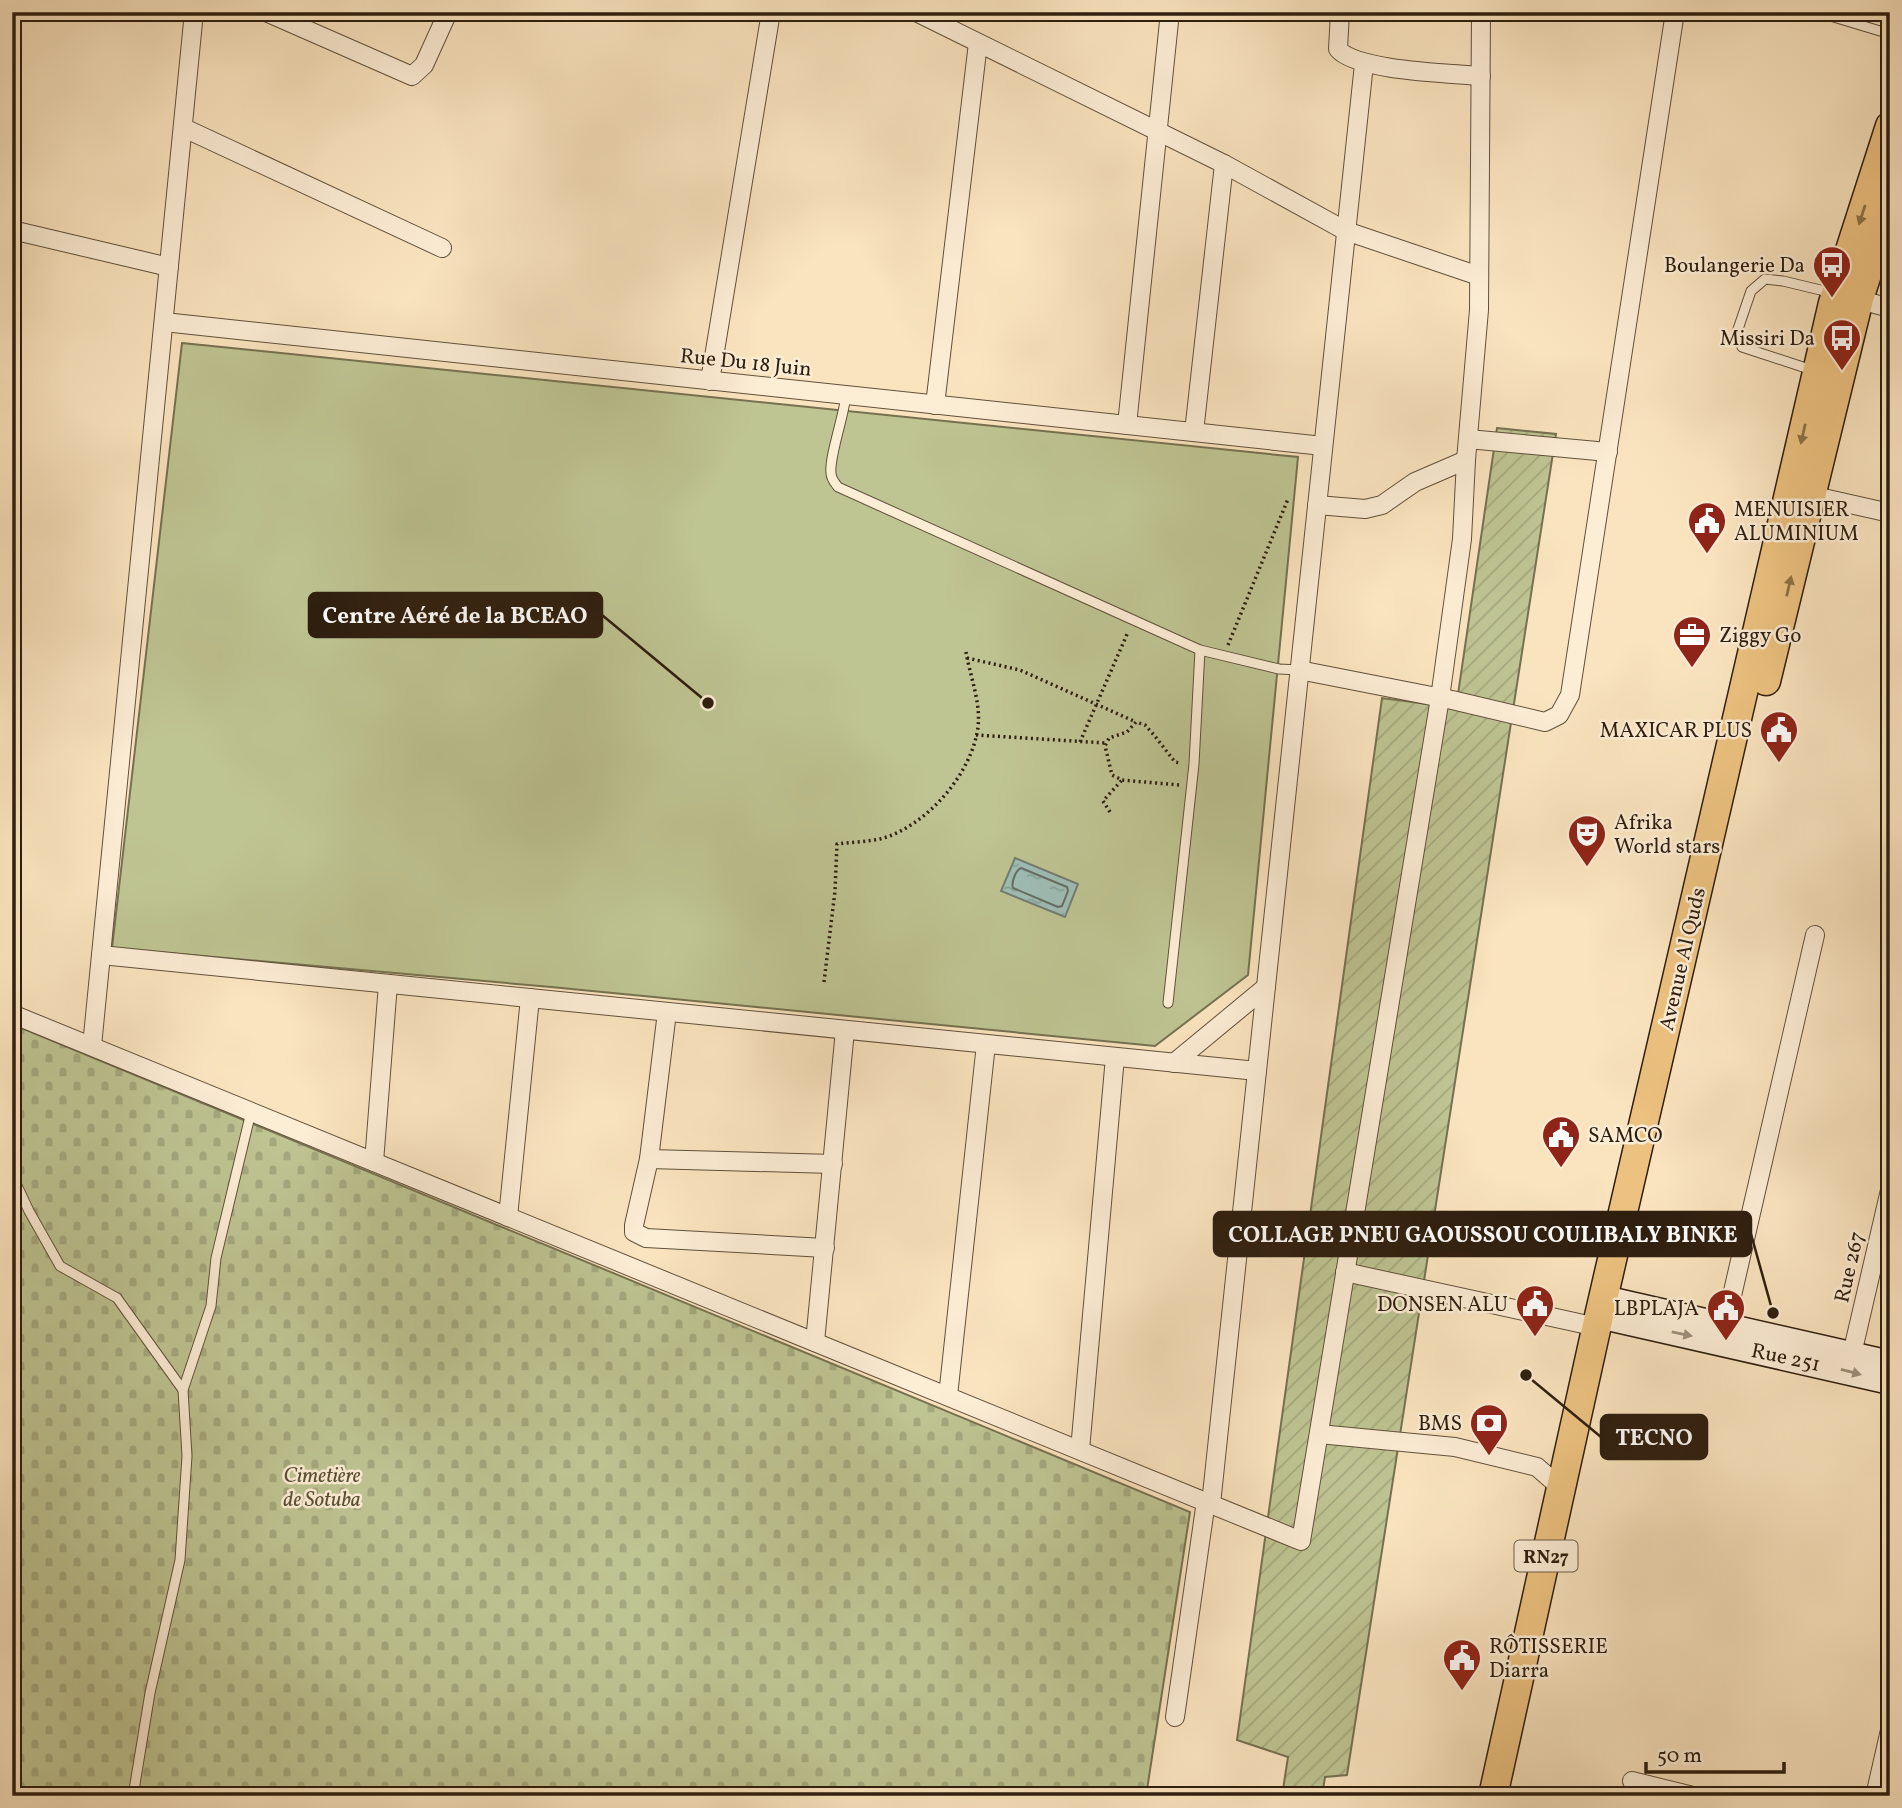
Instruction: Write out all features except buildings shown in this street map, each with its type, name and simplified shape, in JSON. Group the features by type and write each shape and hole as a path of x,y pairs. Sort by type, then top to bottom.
{"main road":[{"name":"Avenue Al Quds","path":"1493,1796 1561,1488 1810,495 1848,296 1890,126"},
{"name":"Avenue Al Quds","path":"1510,1796 1607,1313 1818,371 1890,202"},
{"name":"Rue 251","path":"1607,1313 1726,1326 1890,1363"},
{"name":"Rue 251","path":"1607,1313 1890,1382"}],"street":[{"path":"92,1046 194,12"},
{"path":"266,12 412,76 424,65 448,12"},
{"path":"710,381 771,12"},
{"path":"916,12 1224,164 1346,231 1479,276"},
{"path":"1127,425 1170,12"},
{"path":"1339,12 1338,49 1364,64 1480,76"},
{"path":"12,1014 1301,1541 1440,698 1462,539 1479,310 1481,12"},
{"path":"1299,670 1545,722 1559,715 1570,695 1675,12"},
{"path":"934,405 978,43"},
{"path":"1175,1717 1208,1503 1257,1071 1364,64"},
{"path":"184,128 442,248"},
{"path":"1194,432 1224,164"},
{"path":"12,230 169,267"},
{"path":"1848,296 1890,308"},
{"name":"Rue Du 18 Juin","path":"164,322 1323,446"},
{"path":"1468,439 1608,452"},
{"path":"1317,505 1364,509 1382,505 1415,482 1466,460"},
{"path":"1810,495 1890,513"},
{"path":"1726,1326 1815,934"},
{"path":"101,955 1257,1071"},
{"path":"374,1162 388,984"},
{"path":"1174,1063 1266,987"},
{"path":"508,1217 530,998"},
{"path":"667,1012 649,1160 634,1232 646,1238 825,1248"},
{"path":"815,1342 845,1030"},
{"path":"948,1396 986,1044"},
{"path":"1080,1450 1115,1057"},
{"path":"649,1160 833,1164"},
{"name":"Rue 267","path":"1852,1354 1890,1190"},
{"path":"1345,1272 1607,1313"},
{"path":"1319,1434 1455,1447 1537,1467 1561,1488"},
{"path":"1875,1796 1890,1730"},
{"path":"1632,1782 1693,1796"}],"lane":[{"path":"1817,12 1890,34"},
{"path":"1818,371 1742,347 1737,332 1751,291 1765,279 1848,296"},
{"path":"846,395 845,410 830,470 838,488 1200,650 1279,669 1299,670"},
{"path":"1168,1003 1191,786 1200,650"},
{"path":"133,1796 150,1693 180,1560 187,1456 183,1390 211,1306 216,1258 251,1111"},
{"path":"12,1175 60,1266 117,1298 183,1390"}],"path":[{"path":"1223,657 1288,499"},
{"path":"1080,742 1133,620"},
{"path":"824,982 835,891 837,844 881,838 911,824 938,803 972,752 979,725 975,689 966,652"},
{"path":"967,659 1020,670 1145,725 1175,762"},
{"path":"1136,722 1127,732 1109,738 1106,743 1112,775 1122,780 1191,786"},
{"path":"976,736 1106,743"},
{"path":"1110,812 1103,801 1122,780"}],"green space":[{"path":"182,343 1298,457 1248,975 1155,1046 551,987 112,948"},
{"path":"1497,428 1556,434 1347,1775 1325,1777 1322,1796 1282,1796 1288,1757 1237,1740 1382,698 1456,708"},
{"name":"Cimetière de Sotuba","path":"12,1024 1190,1512 1146,1796 12,1796"}],"water":[{"path":"1015,858 1078,884 1065,917 1001,891"}],"place":[{"name":"Boulangerie Da","path":"1832,299"},
{"name":"Missiri Da","path":"1842,372"},
{"name":"MENUISIER ALUMINIUM","path":"1707,555"},
{"name":"Ziggy Go","path":"1692,669"},
{"name":"Centre Aéré de la BCEAO","path":"708,703"},
{"name":"MAXICAR PLUS","path":"1779,764"},
{"name":"Afrika World stars","path":"1587,868"},
{"name":"SAMCO","path":"1561,1169"},
{"name":"COLLAGE PNEU GAOUSSOU COULIBALY BINKE","path":"1773,1313"},
{"name":"DONSEN ALU","path":"1535,1338"},
{"name":"LBPLAJA","path":"1726,1342"},
{"name":"TECNO","path":"1526,1375"},
{"name":"BMS","path":"1489,1457"},
{"name":"RÔTISSERIE Diarra","path":"1462,1692"}]}
